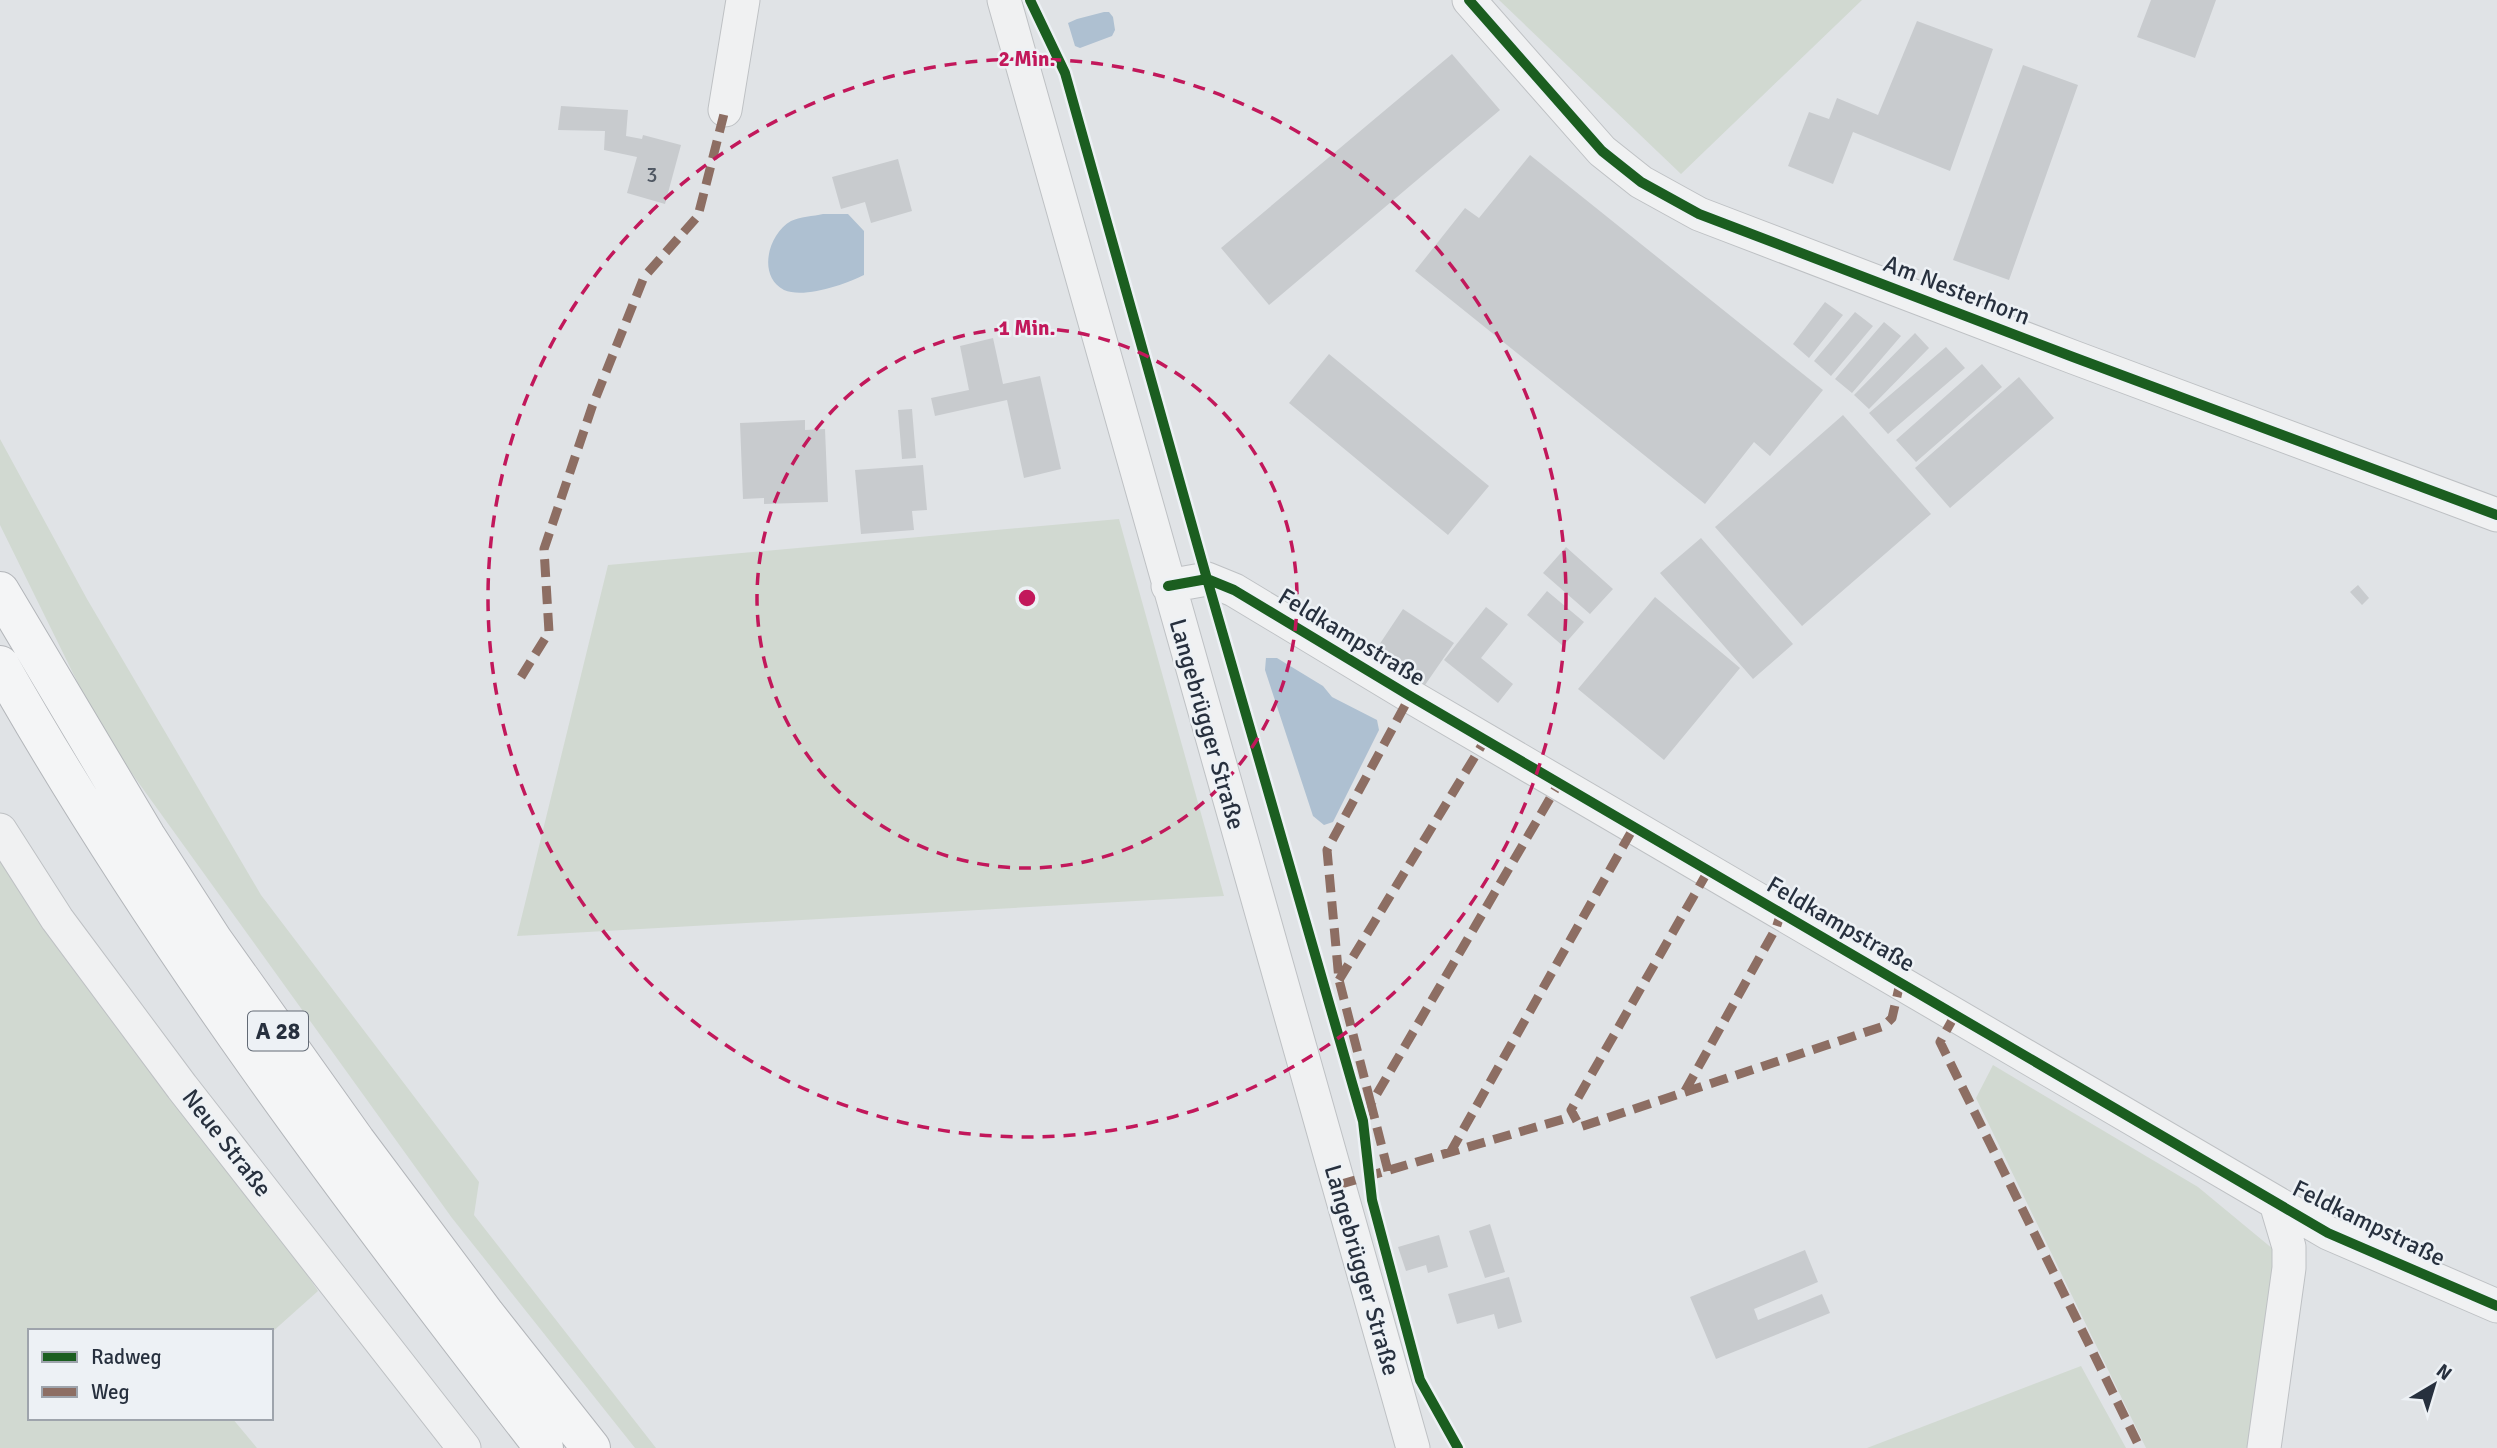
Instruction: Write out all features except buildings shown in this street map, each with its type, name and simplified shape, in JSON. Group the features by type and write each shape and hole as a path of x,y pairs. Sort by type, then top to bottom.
{"highway":[{"name":"A 28","path":"0,591 103,765 214,940 356,1142 486,1315 591,1448"},
{"name":"A 28","path":"0,665 149,909 246,1051 329,1167 544,1448"}],"street":[{"path":"725,110 743,0"},
{"name":"Langebrügger Straße","path":"1004,0 1413,1448"},
{"name":"Am Nesterhorn","path":"1469,0 1602,151 1641,182 1699,214 2497,515"},
{"name":"Feldkampstraße","path":"1168,586 1207,579 1234,590 2328,1233 2497,1306"},
{"name":"Neue Straße","path":"0,830 57,919 181,1087 464,1448"},
{"name":"Feldkampstraße","path":"2264,1448 2289,1268 2289,1247 2276,1202"},
{"name":"Feldkampstraße","path":"2289,1268 2300,1248 2328,1233"}],"shaded area":[{"path":"1499,0 1862,0 1681,174"},
{"path":"0,439 87,599 261,895 479,1182 474,1215 656,1448 635,1448 452,1218 102,732 0,525"},
{"path":"1119,519 1224,896 517,936 608,565"},
{"path":"0,845 247,1184 318,1291 273,1331 273,1329 28,1329 28,1420 234,1420 257,1448 0,1448"},
{"path":"1993,1065 2198,1187 2279,1254 2255,1448 2146,1448 1976,1098"},
{"path":"2081,1366 2126,1448 1867,1448"}],"water":[{"path":"1109,12 1113,17 1115,30 1112,36 1080,48 1075,46 1068,23"},
{"path":"823,214 848,214 864,231 864,275 813,292 784,290 770,275 768,265 776,235 791,221"},
{"path":"1266,658 1277,658 1323,686 1332,697 1377,720 1379,730 1333,822 1324,825 1313,816 1265,670"}],"marked path":[{"path":"521,677 549,632 544,549 592,407 644,277 698,216 725,110"},
{"path":"1371,1104 1339,980 1327,850 1410,696"},
{"path":"1339,980 1485,740"},
{"path":"1388,1171 1371,1104 1559,783"},
{"path":"1450,1153 1634,827"},
{"path":"1708,871 1571,1110 1580,1127 1884,1026 1892,1018 1900,983"},
{"path":"1685,1091 1776,928 1781,913"},
{"path":"1955,1015 1940,1042 2140,1448"},
{"path":"1338,1185 1574,1116"}],"cycle path":[{"path":"1030,0 1065,73 1363,1121 1372,1200 1420,1380 1458,1448"},
{"path":"1469,0 1602,151 1641,182 1699,214 2497,515"},
{"path":"1168,586 1207,579 1234,590 1410,696 2328,1233 2497,1306"}]}
